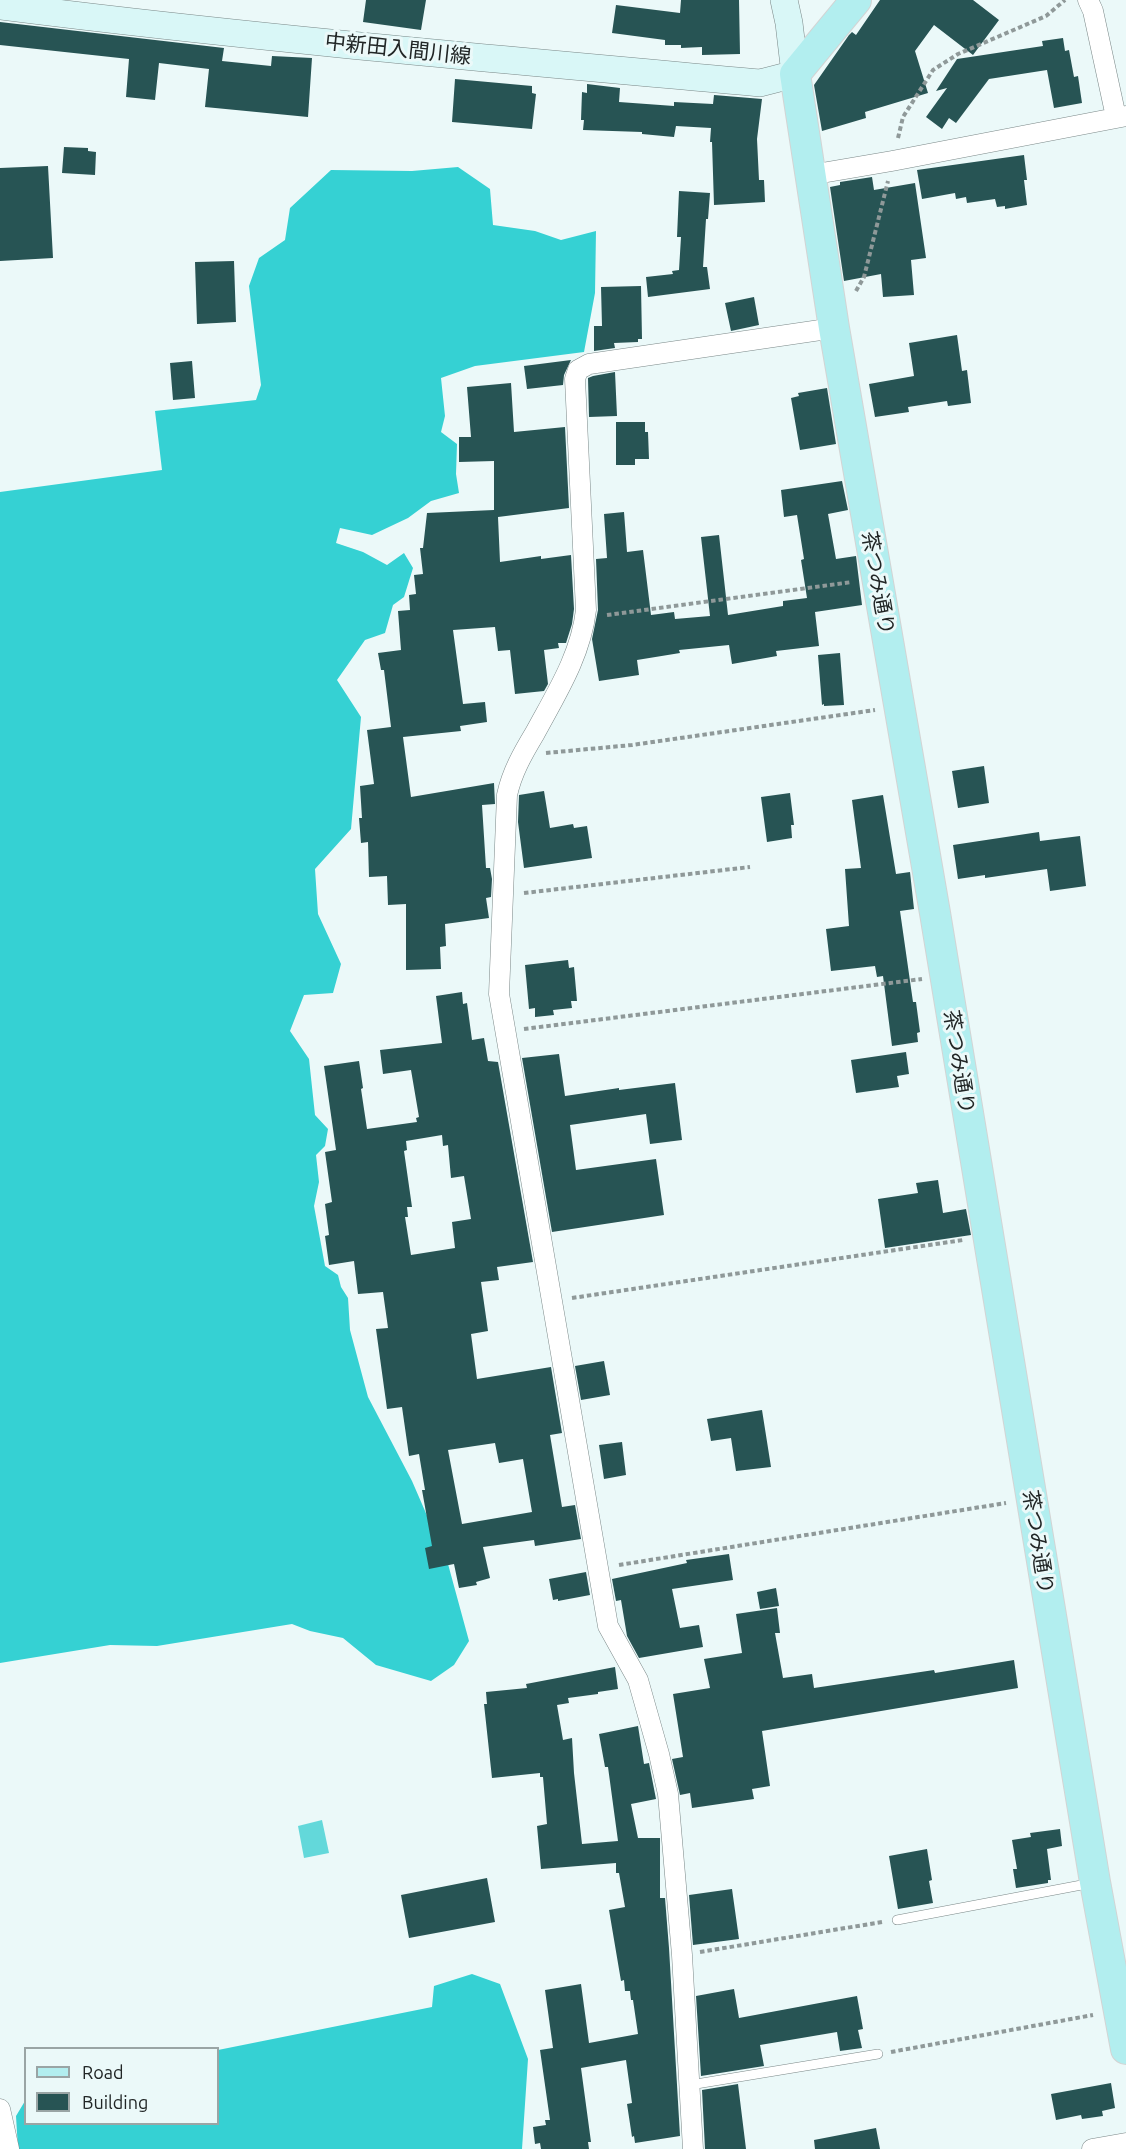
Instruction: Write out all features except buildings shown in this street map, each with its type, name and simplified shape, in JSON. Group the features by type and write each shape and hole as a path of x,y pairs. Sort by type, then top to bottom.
{"main road":[{"path":"784,0 795,74"},
{"path":"795,74 856,0"},
{"name":"中新田入間川線","path":"0,6 93,18 760,83 795,74"},
{"name":"茶つみ通り","path":"795,74 834,328 945,975 1095,1882 1126,2049"}],"street":[{"path":"810,175 1121,116 1088,0"},
{"path":"693,2149 682,1954 668,1794 638,1680 608,1626 499,994 507,795 510,781 520,758 568,670 577,649 585,617 575,379 578,370 589,364 834,328"},
{"path":"0,2109 9,2149"},
{"path":"1092,2149 1126,2143"}],"lane":[{"path":"897,1920 1095,1882"},
{"path":"690,2085 878,2054"}],"path":[{"path":"585,617 878,579"},
{"path":"520,758 543,753 632,745 899,707"},
{"path":"503,896 750,867"},
{"path":"506,1032 945,975"},
{"path":"551,1301 638,1290 988,1236"},
{"path":"598,1569 1031,1499"},
{"path":"682,1954 897,1920"},
{"path":"878,2054 1120,2010"}],"shaded area":[{"path":"458,167 490,189 493,225 535,231 561,240 596,231 595,293 584,352 475,366 441,378 445,416 441,432 457,444 456,474 459,493 431,501 408,518 372,535 340,528 336,543 363,552 387,565 404,553 413,568 404,597 393,605 385,633 365,640 337,680 361,717 351,829 315,869 318,914 341,964 333,993 304,995 290,1031 309,1059 315,1115 328,1129 325,1146 316,1155 319,1182 314,1206 325,1266 338,1275 341,1287 348,1298 350,1330 368,1397 412,1481 448,1564 469,1641 454,1665 431,1681 376,1665 343,1638 310,1631 292,1624 157,1646 110,1645 0,1663 0,492 162,470 155,411 256,400 261,385 249,286 259,258 285,240 290,208 331,170 412,171"},
{"path":"322,1820 329,1853 304,1858 298,1826"},
{"path":"472,1974 500,1984 528,2059 522,2149 18,2149 16,2116 24,2103 24,2125 219,2125 219,2050 432,2007 434,1986"}]}
